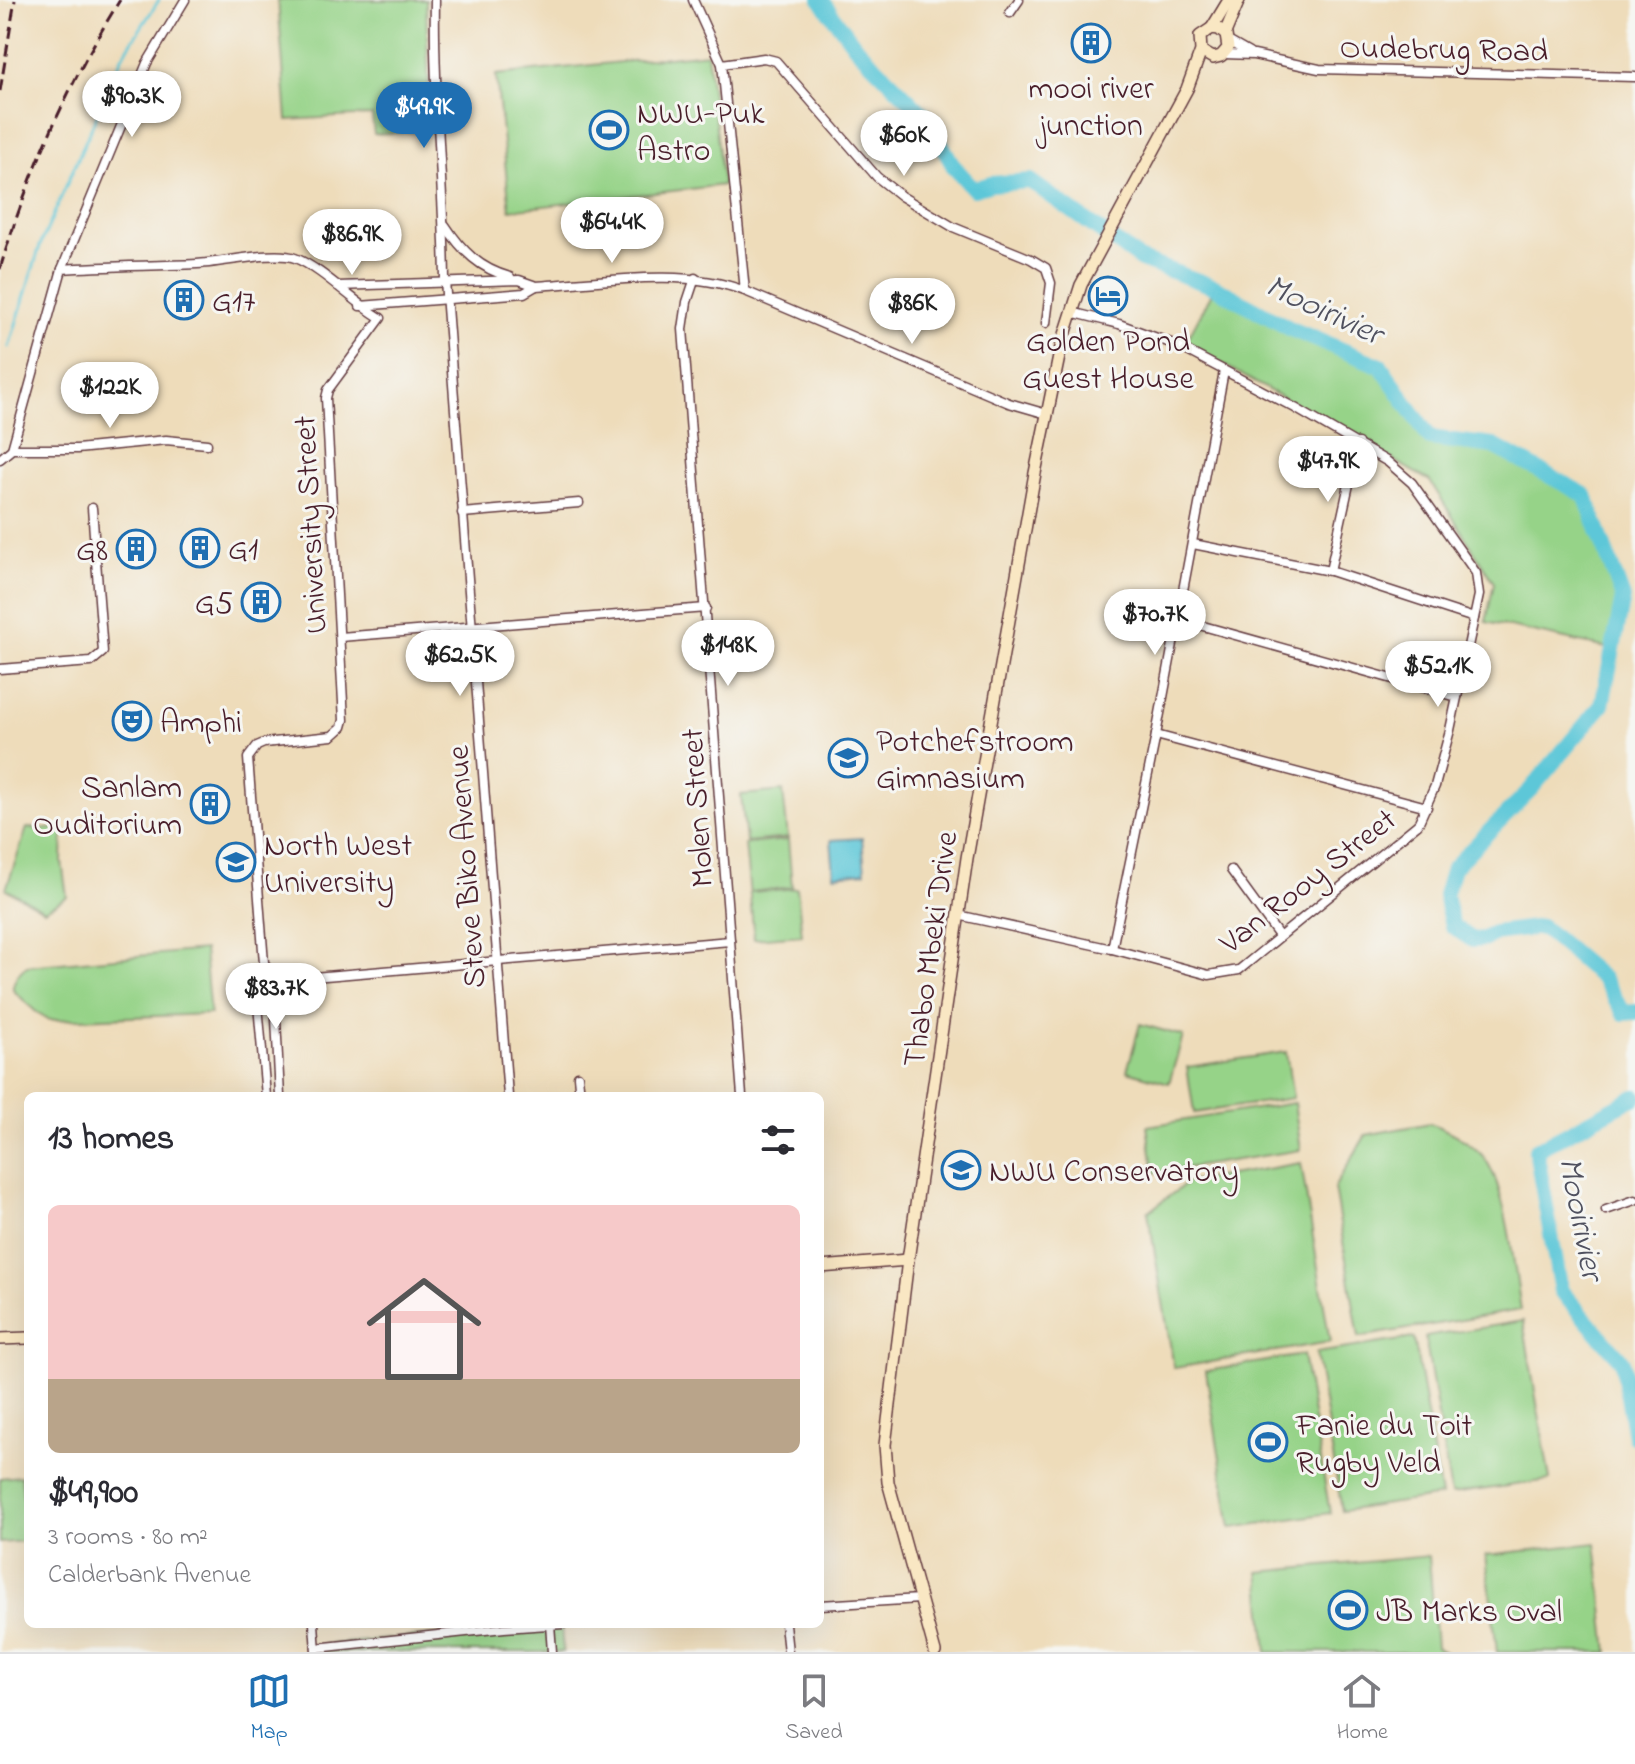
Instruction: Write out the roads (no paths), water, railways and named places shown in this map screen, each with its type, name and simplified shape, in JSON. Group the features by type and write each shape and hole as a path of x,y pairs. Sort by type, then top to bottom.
{"main road":[{"path":"1187,89 1201,51 1200,36 1212,28 1229,0"},
{"path":"1187,89 1218,56 1239,0"},
{"path":"1212,28 1226,37"},
{"path":"1201,51 1218,56"},
{"name":"Thabo Mbeki Drive","path":"935,1652 885,1462 887,1423 908,1260 958,915 1061,347 1071,312 1096,258 1187,89"},
{"path":"824,1267 908,1260"},
{"path":"0,1339 24,1338"}],"street":[{"path":"12,449 62,269 147,63 185,0"},
{"name":"Steve Biko Avenue","path":"435,0 434,56 445,224 445,281 508,1092"},
{"path":"693,0 722,64 745,291"},
{"path":"1010,13 1019,0"},
{"name":"Oudebrug Road","path":"1226,37 1254,55"},
{"name":"Oudebrug Road","path":"1218,56 1254,55 1319,69 1635,77"},
{"path":"722,64 764,58 776,61 877,177 901,196 953,227 1046,268 1051,283 1046,323"},
{"path":"445,224 454,240 477,264 536,286 695,278 715,281 1022,408 1047,414"},
{"name":"University Street","path":"62,269 197,264 286,256 300,260 338,286 360,306 381,318 328,390 326,398 342,727 332,736 257,746 248,758 264,963"},
{"name":"Molen Street","path":"695,278 683,329 742,1092"},
{"path":"338,286 519,280"},
{"path":"360,306 524,293 536,286"},
{"name":"Van Rooy Street","path":"958,915 1112,949 1209,975 1239,970 1418,824 1435,786 1479,595 1476,573 1412,483 1388,462 1166,341 1119,324 1071,312"},
{"path":"1112,949 1156,735 1224,371"},
{"path":"0,459 12,449 77,449 166,440 207,444"},
{"path":"1330,571 1358,443"},
{"path":"462,513 579,503"},
{"path":"0,669 91,662 103,652 92,508"},
{"path":"1193,544 1330,571 1474,618"},
{"path":"340,637 706,608"},
{"path":"1178,619 1457,697"},
{"path":"1156,735 1427,807"},
{"path":"1231,870 1279,936"},
{"path":"256,982 730,941"},
{"path":"264,963 274,980 280,1092"},
{"path":"264,963 256,982 266,1092"},
{"path":"578,1076 580,1092"},
{"path":"1606,1210 1635,1200"},
{"path":"824,1605 920,1599"},
{"path":"314,1628 316,1650 522,1628"},
{"path":"550,1628 552,1652"},
{"path":"785,1628 788,1652"}],"water":[{"path":"862,838 865,872 834,875 831,840"}],"waterway":[{"path":"9,347 40,246 122,57 159,0"},
{"name":"Mooirivier","path":"821,0 855,46 927,118 954,167 974,189 991,184 1030,181 1141,260 1215,287 1291,329 1381,366 1430,438 1494,446 1585,495 1623,598 1602,705 1531,789 1453,868 1445,895 1452,926 1473,940 1485,939 1494,933 1542,927 1603,979 1624,1013 1635,1012"},
{"name":"Mooirivier","path":"1635,1097 1536,1150 1561,1291 1622,1361 1635,1437"}],"railway":[{"path":"0,91 15,0"},
{"path":"0,269 23,199 51,130 83,64 120,0"}],"place":[{"name":"mooi river junction","path":"1091,43"},
{"name":"NWU-Puk Astro","path":"609,130"},
{"name":"Golden Pond Guest House","path":"1108,296"},
{"name":"G17","path":"184,300"},
{"name":"G1","path":"200,548"},
{"name":"G8","path":"136,549"},
{"name":"G5","path":"261,602"},
{"name":"Amphi","path":"132,721"},
{"name":"Potchefstroom Gimnasium","path":"848,758"},
{"name":"Sanlam Ouditorium","path":"210,804"},
{"name":"North West University","path":"236,862"},
{"name":"NWU Conservatory","path":"961,1170"},
{"name":"Fanie du Toit Rugby Veld","path":"1268,1442"},
{"name":"JB Marks Oval","path":"1348,1610"}]}
